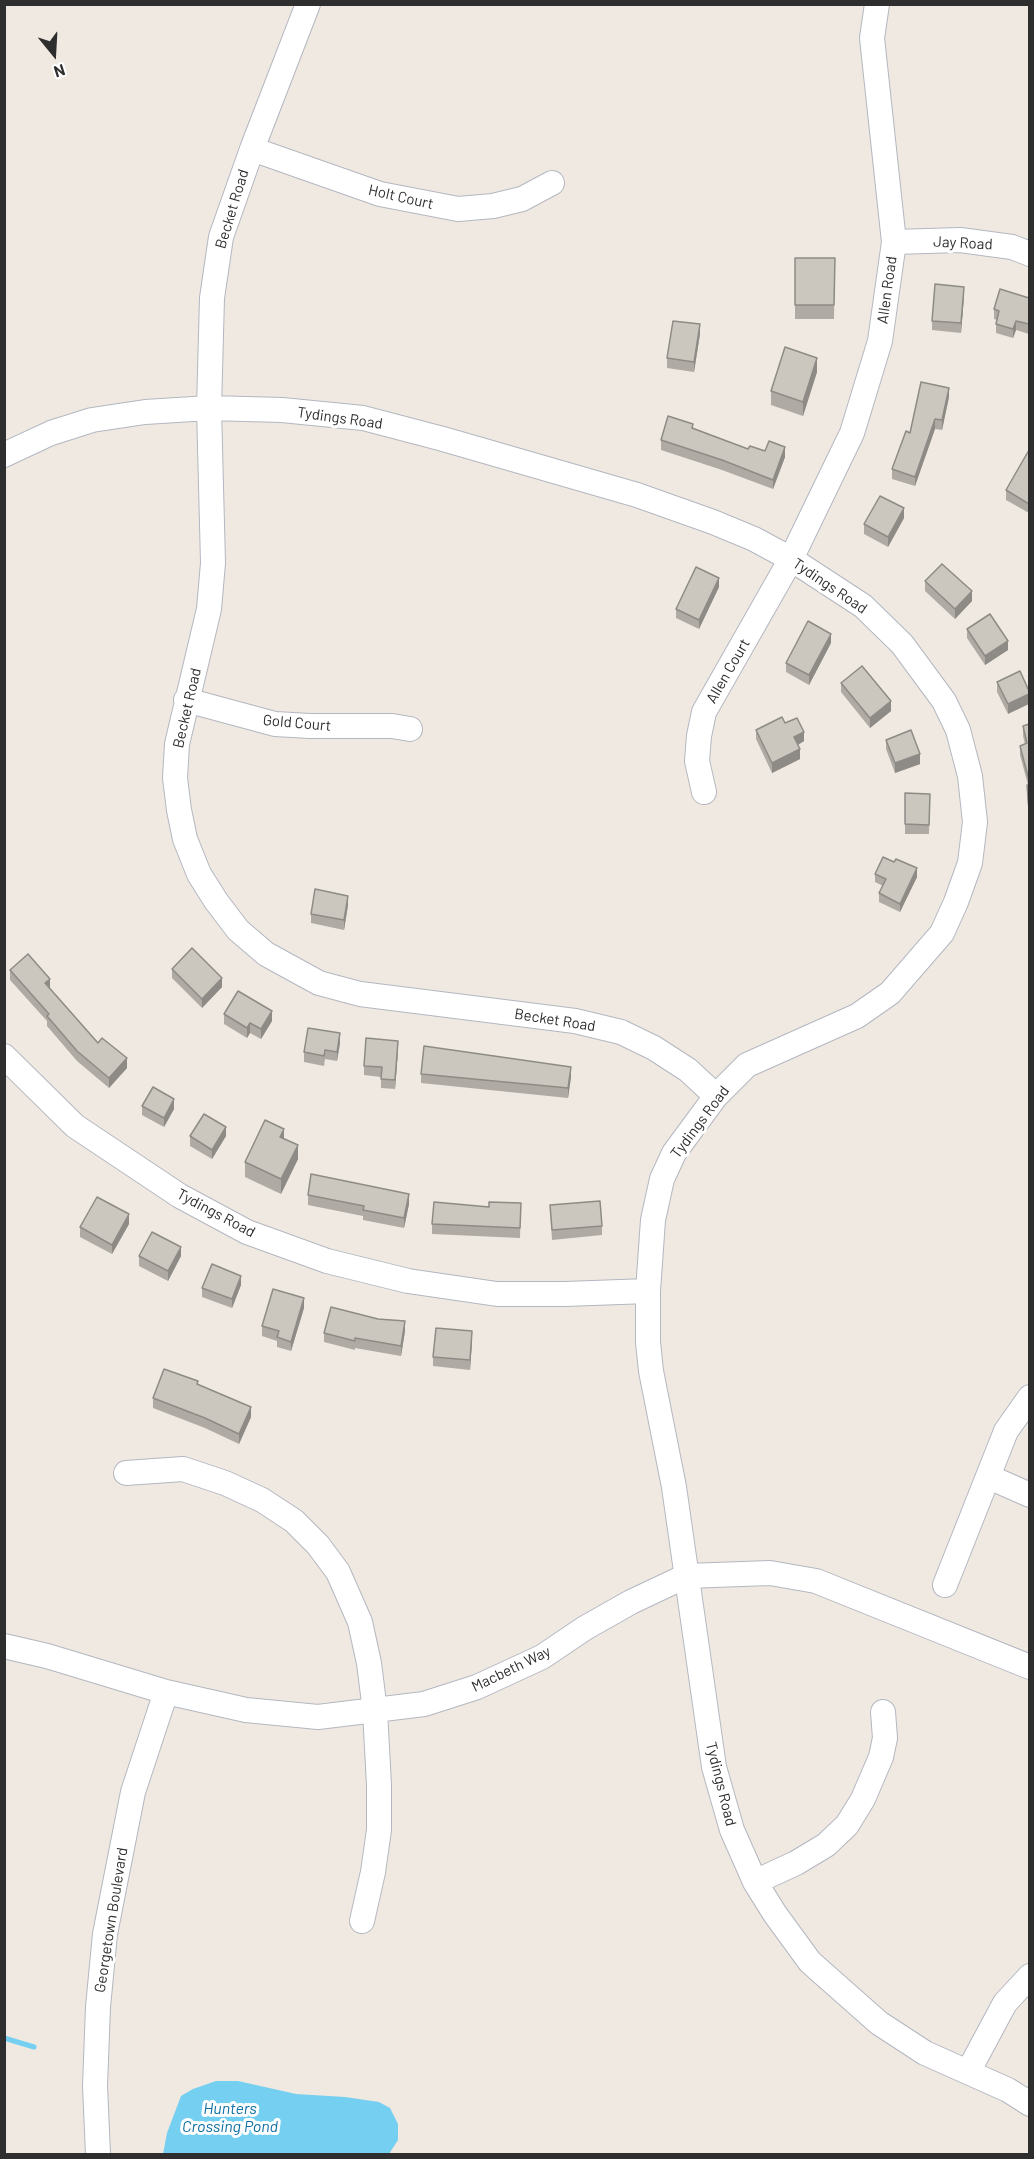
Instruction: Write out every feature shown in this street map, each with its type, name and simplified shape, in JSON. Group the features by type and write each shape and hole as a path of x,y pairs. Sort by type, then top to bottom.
{"street":[{"name":"Becket Road","path":"308,4 252,148 221,237 212,298 209,408 213,563 209,609 177,744 175,778 185,839 199,874 216,902 238,930 266,954 319,983 360,994 575,1021 621,1032 654,1048 688,1070 716,1096"},
{"name":"Allen Road","path":"791,559 852,433 880,341 894,242 872,38 878,4"},
{"name":"Holt Court","path":"252,148 380,194 458,209 493,206 522,199 552,183"},
{"name":"Jay Road","path":"894,242 960,240 1012,247 1029,255"},
{"name":"Tydings Road","path":"4,455 51,434 92,420 145,411 209,408 282,410 363,418 637,495 754,539 791,559 863,606 902,644 944,701 958,730 970,776 975,822 970,863 942,933 890,993 857,1016 747,1065 716,1096 674,1153 662,1179 653,1220 648,1291 648,1341 651,1371 674,1487 714,1767 732,1830 755,1882 810,1962 879,2023 925,2052 1008,2090 1029,2104"},
{"name":"Allen Court","path":"704,792 697,761 704,712 791,559"},
{"name":"Gold Court","path":"186,700 275,724 392,726 410,729"},
{"name":"Tydings Road","path":"4,1056 75,1126 180,1196 247,1232 317,1258 408,1281 497,1294 648,1291"},
{"path":"945,1585 1006,1431 1029,1397"},
{"path":"126,1473 183,1469 225,1483 262,1500 294,1521 318,1545 338,1572 360,1622 369,1663 375,1711 379,1830 373,1872 362,1921"},
{"path":"989,1477 1029,1495"},
{"name":"Macbeth Way","path":"4,1646 47,1656 165,1692 246,1710 318,1717 424,1704 477,1688 542,1657 585,1628 631,1602 686,1576 770,1572 816,1581 1029,1667"},
{"name":"Georgetown Boulevard","path":"98,2154 95,2086 105,1934 133,1792 165,1692"},
{"path":"755,1882 796,1863 826,1845 847,1825 863,1799 881,1757 885,1738 883,1712"},
{"path":"968,2072 1005,2003 1029,1976"}],"water":[{"name":"Hunters Crossing Pond","path":"216,2081 238,2081 296,2094 379,2102 390,2108 398,2124 398,2140 389,2154 163,2154 167,2133 181,2096"}],"building":[{"path":"795,258 835,258 834,305 795,305"},
{"path":"935,284 964,287 961,323 932,321"},
{"path":"1000,289 1029,298 1029,324 1016,321 1013,329 996,324 999,311 994,309"},
{"path":"673,321 700,324 694,362 667,358"},
{"path":"785,347 817,358 803,402 771,391"},
{"path":"921,382 949,388 942,420 935,419 915,477 892,469 906,431 910,433"},
{"path":"668,416 693,424 692,428 748,449 750,446 765,451 769,441 785,447 773,480 661,440"},
{"path":"1029,450 1029,504 1006,490"},
{"path":"880,496 904,508 888,537 864,524"},
{"path":"942,564 972,591 955,609 925,581"},
{"path":"696,567 719,578 699,620 676,609"},
{"path":"990,614 1008,641 985,656 967,629"},
{"path":"808,621 831,634 809,675 786,663"},
{"path":"862,666 891,701 870,718 841,683"},
{"path":"1020,671 1029,694 1008,704 997,682"},
{"path":"782,717 785,723 797,718 804,732 794,737 800,749 772,763 756,730"},
{"path":"1029,724 1029,780 1020,746 1027,743 1023,726"},
{"path":"911,730 920,754 895,763 886,740"},
{"path":"1027,785 1029,785 1029,809"},
{"path":"905,793 930,794 929,825 905,824"},
{"path":"883,857 894,862 896,859 917,868 900,904 879,893 886,879 875,874"},
{"path":"315,889 348,896 344,920 311,914"},
{"path":"192,948 222,978 202,999 172,969"},
{"path":"28,954 50,979 45,983 98,1043 102,1038 127,1058 109,1078 77,1051 47,1016 49,1014 10,970"},
{"path":"238,991 272,1011 261,1029 250,1023 247,1028 224,1014"},
{"path":"308,1028 340,1033 337,1052 325,1050 324,1056 304,1052"},
{"path":"366,1038 398,1041 395,1080 381,1079 382,1067 364,1066"},
{"path":"424,1046 571,1067 568,1088 421,1074"},
{"path":"153,1087 174,1099 164,1118 142,1106"},
{"path":"204,1114 226,1127 212,1150 190,1136"},
{"path":"265,1120 284,1129 280,1137 298,1145 281,1179 245,1162"},
{"path":"311,1174 409,1194 404,1218 363,1210 364,1206 308,1195"},
{"path":"97,1197 129,1214 112,1245 80,1227"},
{"path":"600,1201 602,1226 552,1230 550,1205"},
{"path":"434,1202 489,1207 489,1202 521,1203 520,1228 432,1224"},
{"path":"152,1232 181,1247 168,1271 139,1256"},
{"path":"212,1264 241,1276 232,1299 202,1288"},
{"path":"273,1289 304,1298 291,1342 277,1337 279,1331 262,1326"},
{"path":"331,1307 378,1319 405,1321 401,1346 355,1338 355,1341 324,1333"},
{"path":"436,1328 472,1331 470,1360 433,1357"},
{"path":"164,1369 198,1381 197,1384 251,1407 239,1434 153,1398"}],"waterway":[{"path":"4,2038 34,2047"}]}
